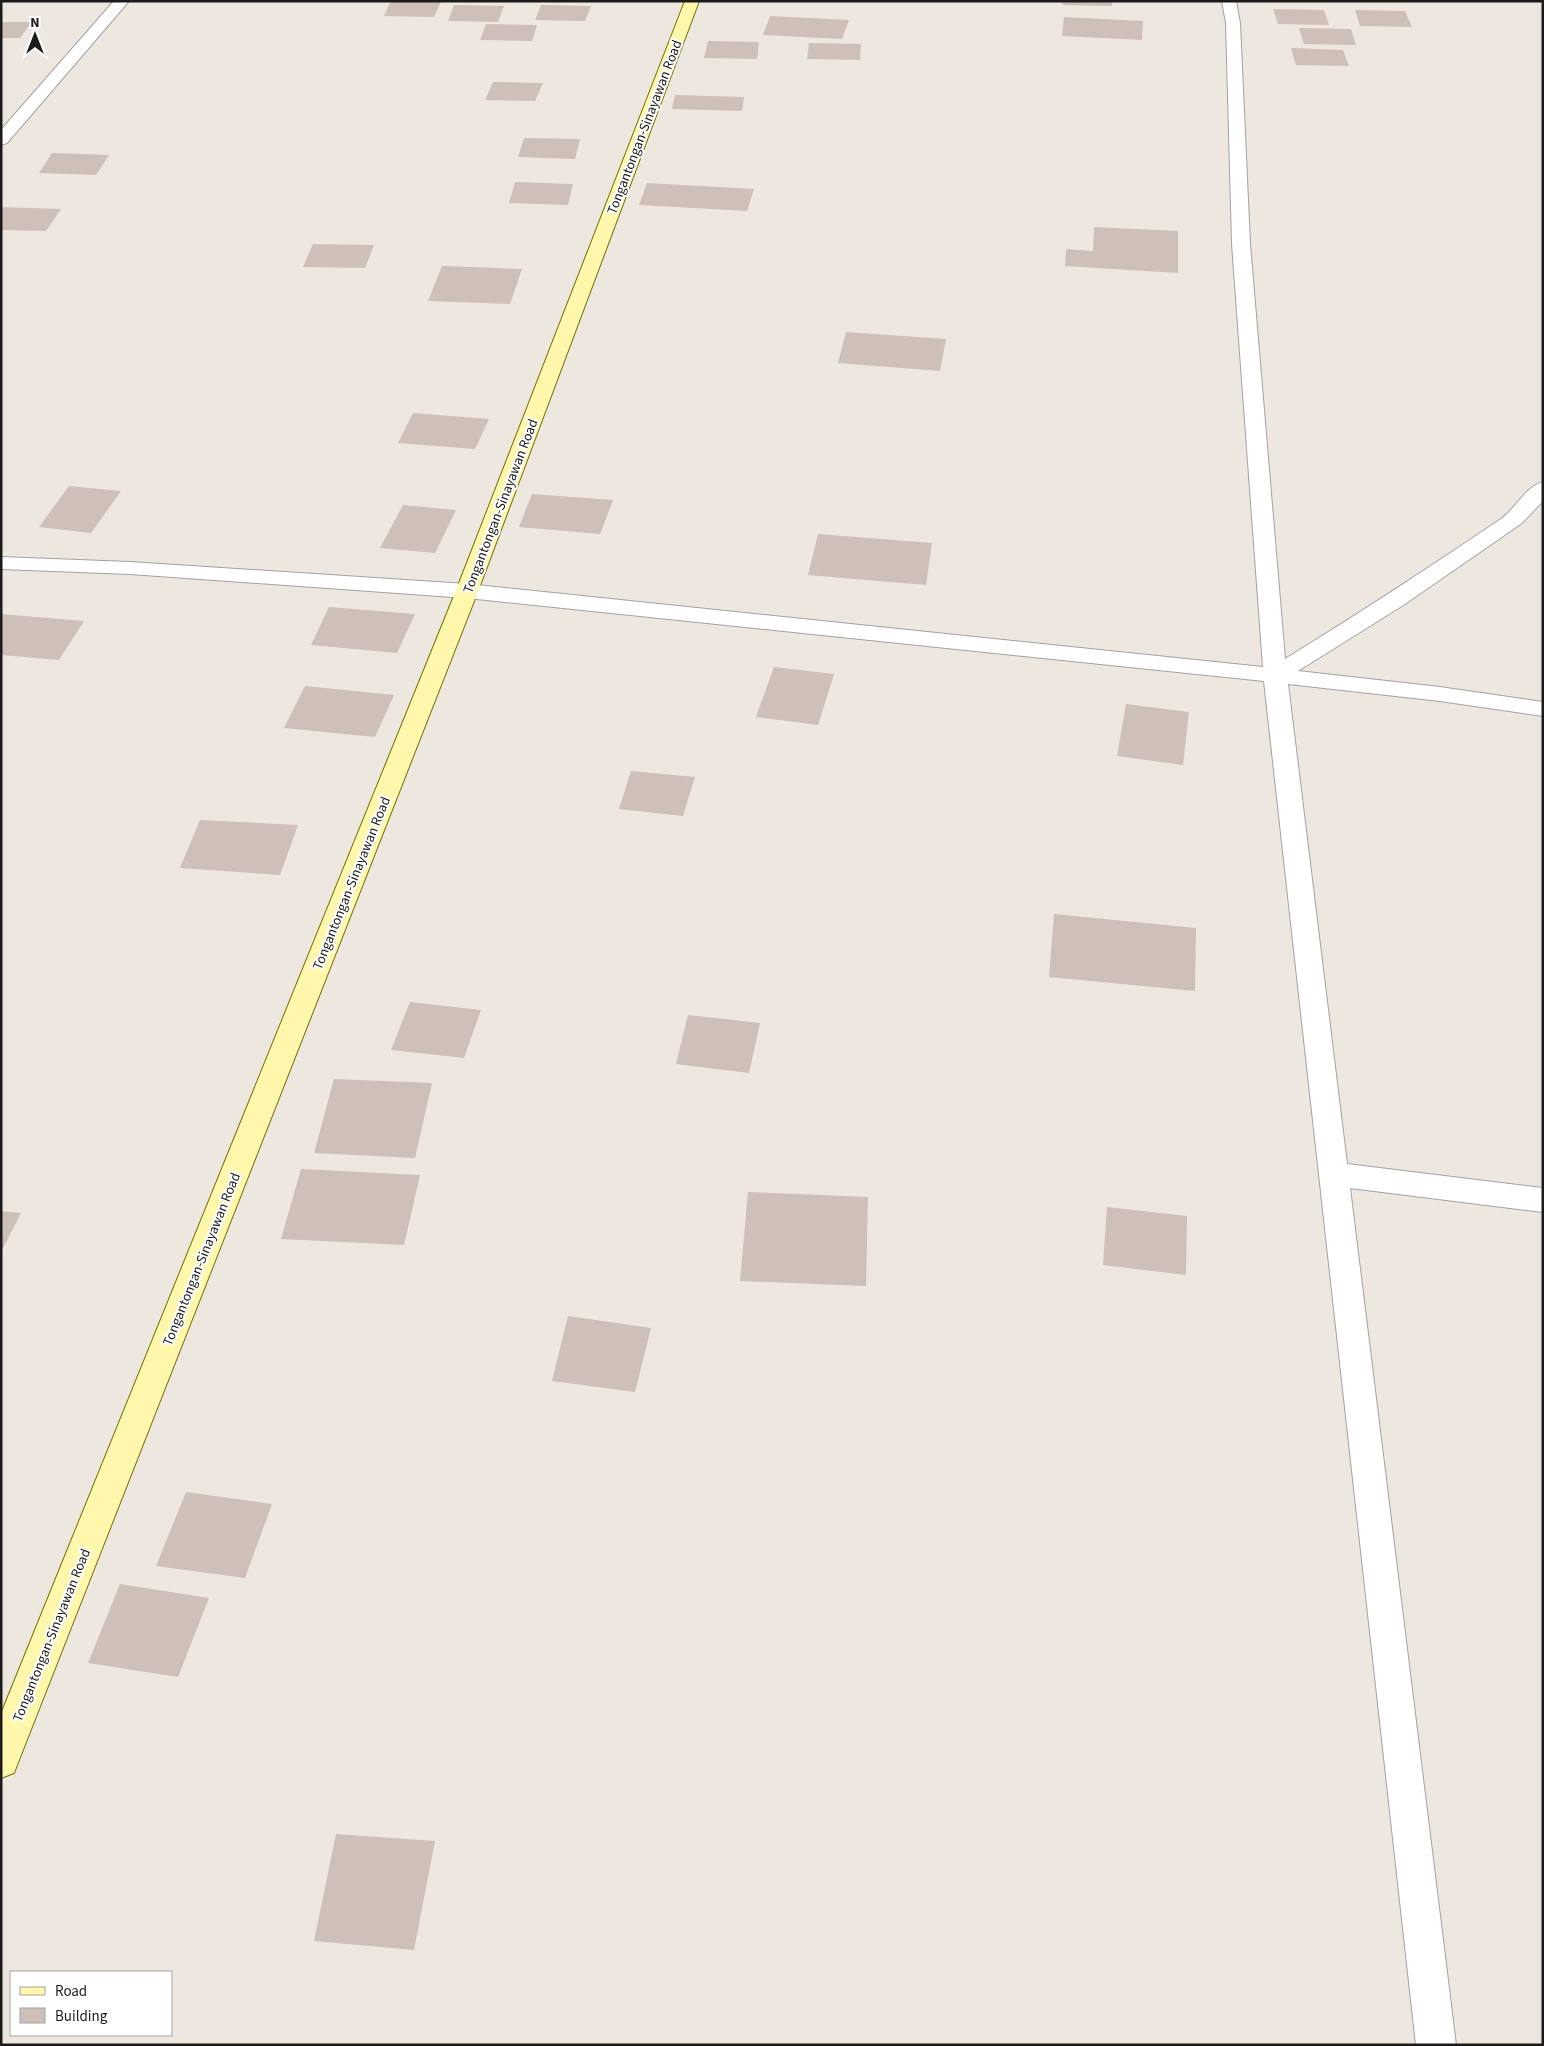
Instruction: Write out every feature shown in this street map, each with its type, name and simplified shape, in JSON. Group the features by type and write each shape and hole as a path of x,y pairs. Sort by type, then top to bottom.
{"main road":[{"name":"Tongantongan-Sinayawan Road","path":"1,1760 467,591 692,1"}],"street":[{"path":"1,140 122,1"},
{"path":"1229,1 1233,23 1242,244 1275,675 1436,2045"},
{"path":"1275,675 1397,600 1515,519 1543,488"},
{"path":"1,563 130,568 467,591 1275,675 1543,708"},
{"path":"1333,1174 1543,1200"}],"building":[{"path":"391,1 441,2 434,17 384,16"},
{"path":"1062,1 1112,1 1112,6 1063,5"},
{"path":"454,5 504,6 498,22 448,21"},
{"path":"541,5 591,6 585,21 535,20"},
{"path":"1273,9 1324,10 1329,25 1278,24"},
{"path":"1355,10 1405,11 1412,27 1360,26"},
{"path":"770,16 849,20 842,39 763,35"},
{"path":"1064,17 1143,21 1142,40 1062,36"},
{"path":"1,22 32,22 20,38 1,38"},
{"path":"486,24 537,25 532,41 480,40"},
{"path":"1299,28 1351,29 1356,45 1304,44"},
{"path":"708,41 759,42 757,59 704,58"},
{"path":"809,43 861,44 860,60 807,59"},
{"path":"1291,48 1343,50 1349,66 1296,65"},
{"path":"493,82 543,83 535,101 485,100"},
{"path":"675,95 744,97 742,111 672,109"},
{"path":"524,138 580,139 575,159 518,157"},
{"path":"52,153 109,155 96,175 39,173"},
{"path":"515,182 573,184 568,205 509,203"},
{"path":"647,183 754,189 747,211 639,205"},
{"path":"1,207 61,209 46,231 1,230"},
{"path":"1094,227 1178,231 1178,273 1065,266 1066,249 1093,251"},
{"path":"313,244 374,245 365,268 303,267"},
{"path":"442,266 522,269 510,304 428,301"},
{"path":"846,332 946,339 940,371 838,363"},
{"path":"413,413 489,419 475,449 398,443"},
{"path":"69,486 121,491 91,533 39,527"},
{"path":"532,494 613,500 600,534 519,527"},
{"path":"403,505 456,510 435,553 380,548"},
{"path":"818,534 932,543 926,585 808,575"},
{"path":"329,607 415,614 397,653 311,645"},
{"path":"1,614 84,621 59,660 1,655"},
{"path":"774,667 834,674 818,725 756,717"},
{"path":"305,686 394,695 375,737 284,728"},
{"path":"1126,704 1189,712 1183,765 1117,756"},
{"path":"631,771 695,777 683,816 619,809"},
{"path":"200,820 298,825 280,875 180,868"},
{"path":"1054,914 1196,928 1195,991 1049,977"},
{"path":"410,1002 481,1010 464,1058 391,1050"},
{"path":"688,1015 760,1023 749,1073 676,1064"},
{"path":"334,1079 432,1083 415,1158 314,1153"},
{"path":"301,1169 420,1175 404,1245 281,1239"},
{"path":"748,1192 868,1197 866,1286 740,1281"},
{"path":"1107,1207 1187,1216 1186,1275 1103,1265"},
{"path":"1,1211 21,1213 1,1252"},
{"path":"568,1316 651,1328 635,1392 552,1381"},
{"path":"186,1492 272,1504 245,1578 156,1566"},
{"path":"120,1584 209,1598 178,1677 88,1663"},
{"path":"336,1834 435,1841 414,1950 314,1941"}]}
